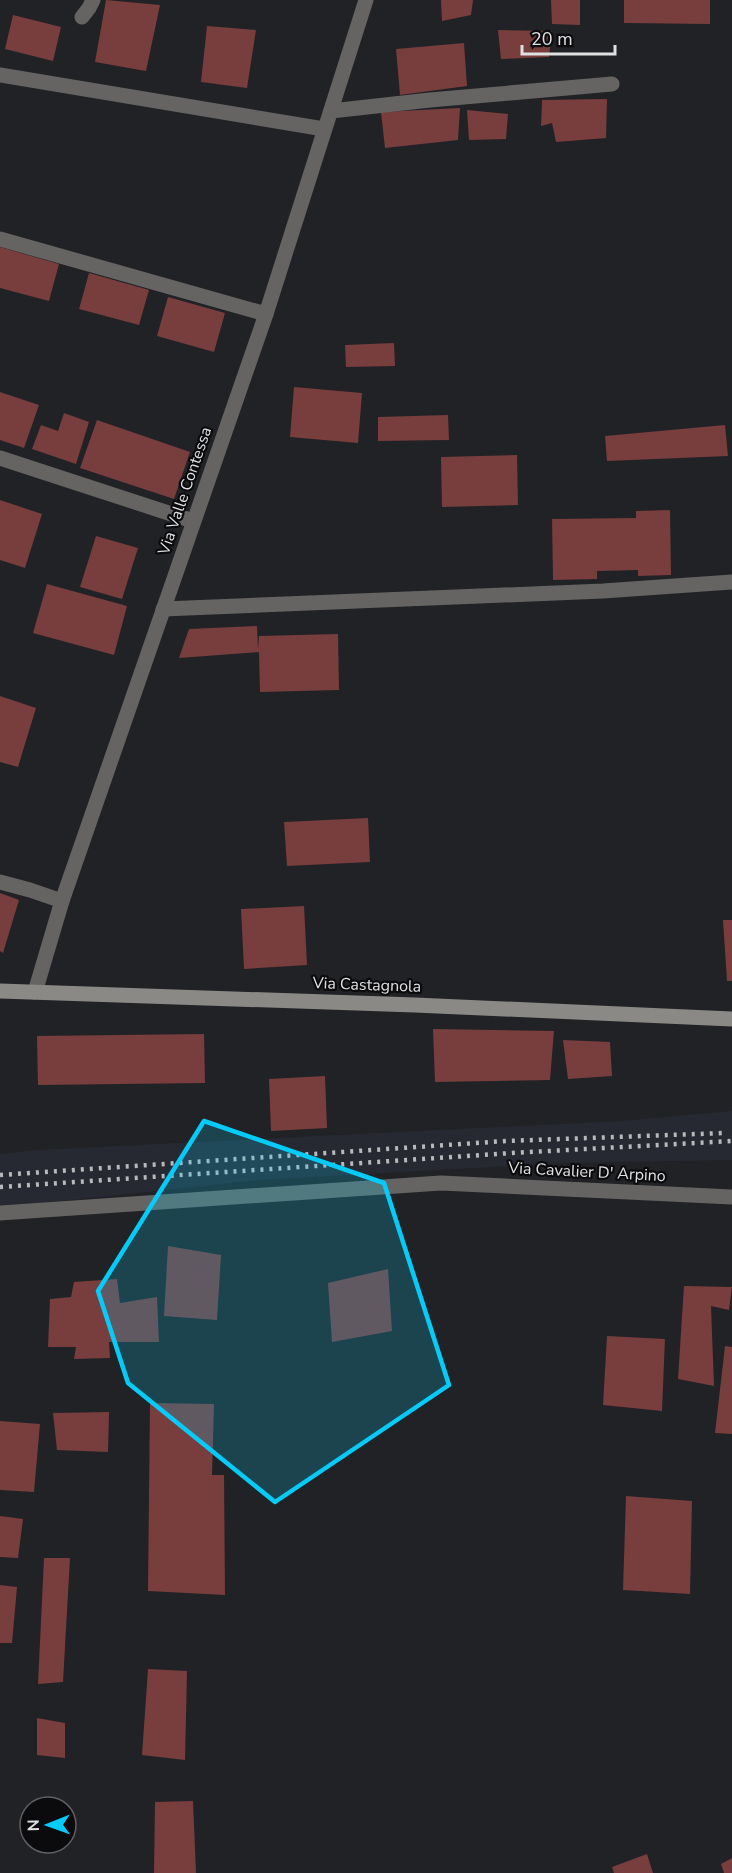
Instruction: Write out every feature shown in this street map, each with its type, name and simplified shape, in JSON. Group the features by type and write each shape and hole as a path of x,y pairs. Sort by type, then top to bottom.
{"main road":[{"name":"Via Castagnola","path":"0,991 427,1005 732,1019"}],"street":[{"path":"82,17 93,0"},
{"name":"Via Valle Contessa","path":"35,992 62,901 266,314 366,0"},
{"path":"0,75 324,129"},
{"path":"331,111 612,84"},
{"path":"0,239 266,314"},
{"path":"0,458 193,521"},
{"path":"163,609 603,591 732,582"},
{"path":"0,882 62,901"},
{"name":"Via Cavalier D' Arpino","path":"0,1213 441,1183 732,1197"}],"highlighted area":[{"path":"204,1121 384,1183 449,1385 275,1502 128,1383 98,1291"}],"shaded area":[{"path":"732,1111 732,1160 562,1163 260,1180 42,1203 0,1205 0,1154 39,1150 621,1121"}],"building":[{"path":"106,0 160,5 146,71 95,62"},
{"path":"441,0 473,0 471,15 442,21"},
{"path":"551,0 580,0 580,25 552,24"},
{"path":"624,0 710,0 710,24 624,23"},
{"path":"13,15 61,27 53,61 5,49"},
{"path":"207,26 256,30 247,88 201,82"},
{"path":"498,30 552,31 549,57 501,59"},
{"path":"464,43 467,86 400,95 396,49"},
{"path":"607,99 606,138 556,142 552,123 541,126 542,100"},
{"path":"460,108 458,140 385,148 381,112"},
{"path":"467,110 508,114 506,139 469,140"},
{"path":"0,247 59,264 49,301 0,288"},
{"path":"89,273 149,290 139,325 79,309"},
{"path":"168,297 225,313 214,352 157,336"},
{"path":"394,343 395,366 346,367 345,345"},
{"path":"294,387 362,393 358,443 290,437"},
{"path":"0,392 39,405 24,448 0,440"},
{"path":"64,413 89,422 76,464 32,449 41,425 58,431"},
{"path":"448,415 449,440 378,441 378,417"},
{"path":"97,420 190,452 174,499 80,468"},
{"path":"725,425 728,456 607,461 605,436"},
{"path":"517,455 518,505 442,507 441,457"},
{"path":"0,500 42,514 25,568 0,560"},
{"path":"670,510 671,575 638,576 638,570 597,571 597,579 553,580 552,519 636,518 636,511"},
{"path":"96,536 138,548 122,599 80,587"},
{"path":"47,584 127,606 114,655 33,633"},
{"path":"257,626 258,649 259,636 338,634 339,690 260,692 259,652 179,658 189,629"},
{"path":"0,696 36,708 18,767 0,762"},
{"path":"368,818 370,862 287,866 284,822"},
{"path":"0,893 19,900 3,953 0,951"},
{"path":"304,906 307,965 244,969 241,909"},
{"path":"723,920 732,920 732,981 727,981"},
{"path":"433,1029 554,1031 550,1080 435,1082"},
{"path":"204,1034 205,1083 38,1085 37,1036"},
{"path":"563,1040 610,1042 612,1076 568,1079"},
{"path":"325,1076 327,1128 271,1131 269,1079"},
{"path":"168,1246 221,1255 217,1320 164,1316"},
{"path":"388,1269 392,1331 332,1342 328,1283"},
{"path":"117,1279 120,1303 157,1297 159,1342 109,1342 110,1358 74,1359 76,1347 48,1347 50,1299 71,1297 74,1282"},
{"path":"684,1286 732,1287 729,1310 711,1306 714,1386 678,1379"},
{"path":"607,1336 665,1339 662,1411 603,1405"},
{"path":"725,1346 732,1347 732,1434 715,1433"},
{"path":"150,1403 214,1404 212,1475 224,1475 225,1595 148,1591"},
{"path":"109,1412 108,1452 57,1450 53,1413"},
{"path":"0,1421 40,1424 34,1492 0,1490"},
{"path":"626,1496 692,1501 690,1594 623,1590"},
{"path":"0,1516 23,1519 18,1558 0,1557"},
{"path":"44,1558 70,1558 63,1682 38,1684"},
{"path":"0,1585 17,1587 12,1643 0,1643"},
{"path":"148,1669 187,1671 185,1760 142,1755"},
{"path":"37,1718 65,1723 65,1758 37,1755"},
{"path":"193,1801 196,1873 154,1873 155,1802"},
{"path":"647,1854 653,1873 614,1873 612,1867"},
{"path":"732,1858 732,1873 724,1873 721,1864"}],"railway":[{"path":"0,1175 506,1141 725,1133"},
{"path":"0,1187 512,1153 732,1141"}]}
